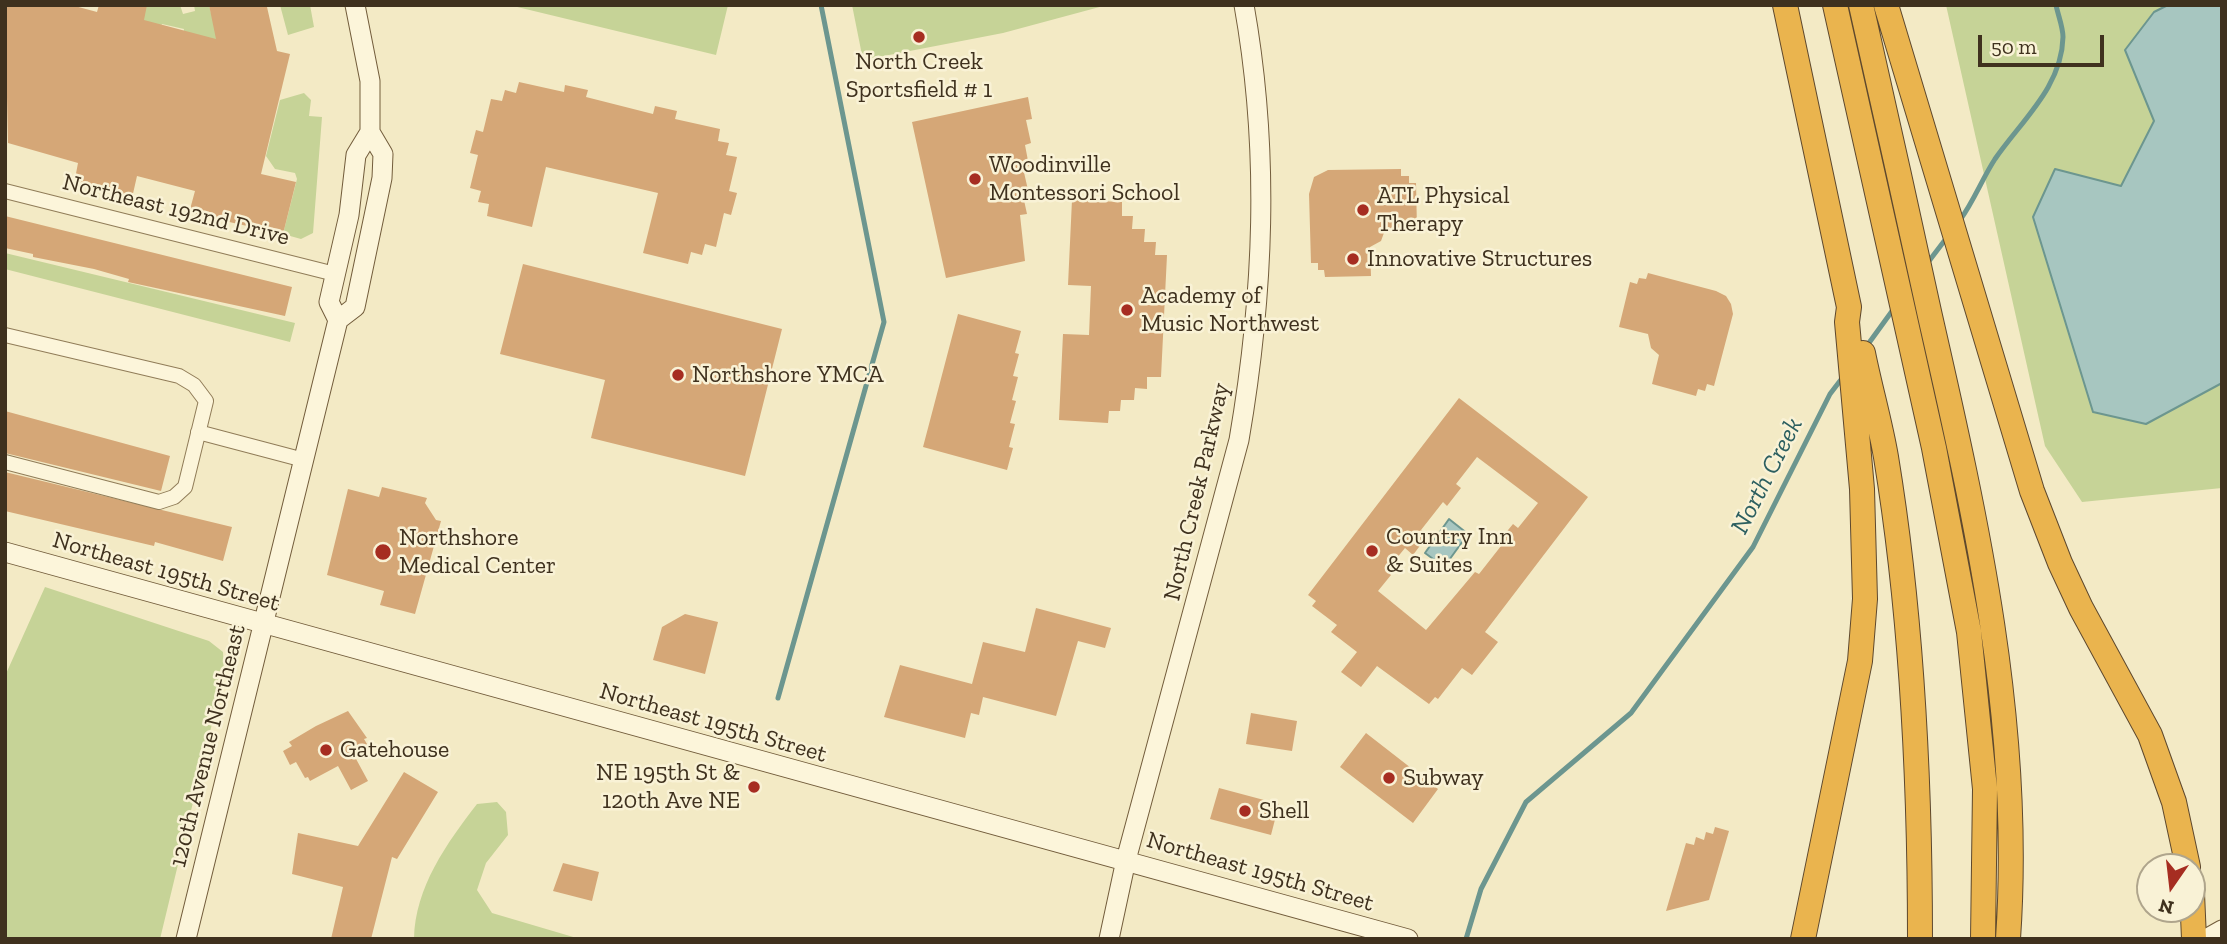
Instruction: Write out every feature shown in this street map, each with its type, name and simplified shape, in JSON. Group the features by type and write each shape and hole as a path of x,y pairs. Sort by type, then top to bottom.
{"highway":[{"path":"1785,5 1850,313 1885,456 1905,610 1918,779 1920,939"},
{"path":"1822,5 1886,266"},
{"path":"1835,5 1945,560 1965,702 1971,806 1969,939"},
{"path":"1861,5 1916,220 2003,592 2019,717 2025,882 2021,939"},
{"path":"1876,5 1916,220"},
{"path":"1886,5 2032,491 2076,597 2150,735 2174,802 2185,853"},
{"path":"1936,307 1981,543 1999,657 2008,740 2012,820 2008,939"},
{"path":"1803,939 1860,661 1865,599 1862,489 1850,313"},
{"path":"1904,349 1954,541 1973,658 1985,789 1983,939"}],"main road":[{"name":"120th Avenue Northeast","path":"186,939 338,320 355,307 382,178 383,154 370,132 370,81 355,5"},
{"name":"North Creek Parkway","path":"1109,939 1126,860 1213,544 1239,440 1250,377 1263,194 1260,115 1244,5"},
{"name":"120th Avenue Northeast","path":"338,320 329,302 349,215 356,155 370,132"},
{"name":"Northeast 195th Street","path":"5,552 1408,939"},
{"path":"2206,939 2222,930"}],"street":[{"name":"Northeast 192nd Drive","path":"5,191 335,274"},
{"path":"5,335 179,376 194,385 205,401 185,486 174,497 159,502 5,462"},
{"path":"198,432 304,460"}],"green space":[{"path":"147,5 180,5 183,14 195,11 194,5 209,5 211,13 217,12 227,44 183,35 184,29 162,24 160,28 138,18"},
{"path":"280,5 310,5 314,27 288,35"},
{"path":"509,5 728,5 716,55"},
{"name":"North Creek Sportsfield # 1","path":"852,5 1107,5 1003,33 863,60"},
{"path":"1946,5 2222,5 2222,488 2082,502 2045,446"},
{"path":"304,93 311,100 309,116 322,117 313,233 301,239 283,234 297,179 295,173 275,169 266,156 280,100"},
{"path":"5,253 295,323 290,342 5,269"},
{"path":"45,587 209,641 223,652 224,674 160,939 5,939 5,676"},
{"path":"497,802 506,812 508,835 486,863 477,890 492,913 580,939 414,939 420,901 444,850 477,804"}],"water":[{"path":"2168,5 2222,5 2222,383 2146,424 2093,412 2033,217 2055,169 2121,186 2154,121 2125,50 2154,12"},
{"path":"1449,519 1468,534 1444,567 1425,553"}],"building":[{"path":"5,5 71,5 97,12 99,5 147,5 144,20 216,39 209,5 267,7 277,51 290,54 261,174 296,182 283,234 189,213 195,191 137,176 132,198 74,184 78,163 8,143"},
{"path":"519,82 564,92 565,85 588,90 586,97 653,114 655,106 677,111 675,119 720,129 718,141 729,143 726,155 737,157 729,191 737,193 731,215 724,213 716,247 705,244 702,255 691,252 688,264 643,253 658,193 546,167 532,227 487,216 489,204 478,202 481,191 470,188 478,155 470,153 476,130 483,132 491,99 502,101 505,90 516,93"},
{"name":"Woodinville Montessori School","path":"1028,97 1032,119 1026,120 1031,143 1025,145 1029,166 1023,168 1028,190 1022,191 1027,214 1020,215 1025,261 946,278 912,122"},
{"name":"ATL Physical Therapy","path":"1401,169 1401,176 1409,176 1409,183 1416,183 1417,229 1385,230 1381,241 1370,247 1371,276 1325,277 1324,270 1318,270 1318,263 1311,263 1309,194 1314,177 1328,170"},
{"name":"Academy of Music Northwest","path":"1072,200 1122,202 1122,216 1133,216 1132,229 1145,229 1144,242 1156,242 1155,255 1167,255 1161,377 1147,377 1147,389 1135,388 1134,400 1121,400 1120,411 1109,411 1108,423 1059,420 1063,334 1089,335 1091,286 1068,285"},
{"path":"5,216 292,287 285,316 128,282 129,279 94,269 33,257 33,254 5,248"},
{"name":"Northshore YMCA","path":"523,264 782,329 745,476 591,438 605,380 500,354"},
{"path":"1648,273 1716,291 1726,296 1731,304 1733,314 1714,386 1707,384 1705,391 1698,389 1696,396 1652,384 1659,355 1651,348 1648,334 1619,327 1630,282 1637,284 1639,278 1646,279"},
{"path":"958,314 1021,331 1013,376 1018,377 1012,400 1016,401 1010,423 1015,424 1009,447 1013,448 1007,470 923,447"},
{"name":"Country Inn & Suites","path":"1459,398 1588,497 1485,632 1498,642 1472,675 1462,668 1438,699 1435,697 1429,704 1377,666 1361,687 1341,672 1357,652 1331,632 1337,625 1312,606 1316,601 1308,595","holes":["1477,457 1538,503 1518,528 1513,524 1499,541 1501,546 1479,574 1475,572 1426,630 1378,591 1391,575 1387,570 1405,548 1413,555 1428,535 1421,530 1443,502 1447,506 1461,488 1456,484"]},
{"path":"5,411 170,456 161,491 5,453"},
{"path":"5,472 232,527 223,561 155,542 154,546 5,511"},
{"name":"Northshore Medical Center","path":"382,487 427,498 425,503 436,520 441,521 415,614 380,605 384,591 327,575 348,489 379,497"},
{"path":"1036,608 1111,628 1105,648 1078,641 1056,716 983,697 979,715 971,713 965,738 884,717 900,665 972,684 983,642 1025,652"},
{"path":"685,614 718,622 705,674 653,660 662,627"},
{"name":"Gatehouse","path":"348,711 367,738 364,739 370,749 355,757 368,781 351,790 338,766 310,781 308,777 305,778 296,762 290,765 283,751 292,746 289,742"},
{"path":"1251,713 1297,721 1292,751 1246,744"},
{"name":"Subway","path":"1366,733 1438,789 1413,823 1340,767"},
{"path":"404,772 438,792 397,859 392,857 371,939 331,939 343,887 292,874 298,833 358,846"},
{"name":"Shell","path":"1219,788 1279,804 1271,835 1210,819"},
{"path":"1715,827 1729,831 1709,900 1666,911 1686,843 1694,845 1696,837 1704,840 1706,832 1713,834"},
{"path":"563,863 599,872 592,901 553,891"}],"waterway":[{"path":"778,698 884,322 821,5"},
{"name":"North Creek","path":"1960,220 1995,159 2038,103 2056,72 2063,37 2056,5"},
{"name":"North Creek","path":"1926,265 1948,236"},
{"name":"North Creek","path":"1866,347 1895,307"},
{"name":"North Creek","path":"1466,939 1481,889 1526,802 1631,713 1753,547 1830,394 1843,377"}],"place":[{"name":"North Creek Sportsfield # 1","path":"919,37"},
{"name":"Woodinville Montessori School","path":"975,179"},
{"name":"ATL Physical Therapy","path":"1363,210"},
{"name":"Innovative Structures","path":"1353,259"},
{"name":"Academy of Music Northwest","path":"1127,310"},
{"name":"Northshore YMCA","path":"678,375"},
{"name":"Country Inn & Suites","path":"1372,551"},
{"name":"Northshore Medical Center","path":"383,552"},
{"name":"Gatehouse","path":"326,750"},
{"name":"Subway","path":"1389,778"},
{"name":"NE 195th St & 120th Ave NE","path":"754,787"},
{"name":"Shell","path":"1245,811"}]}
